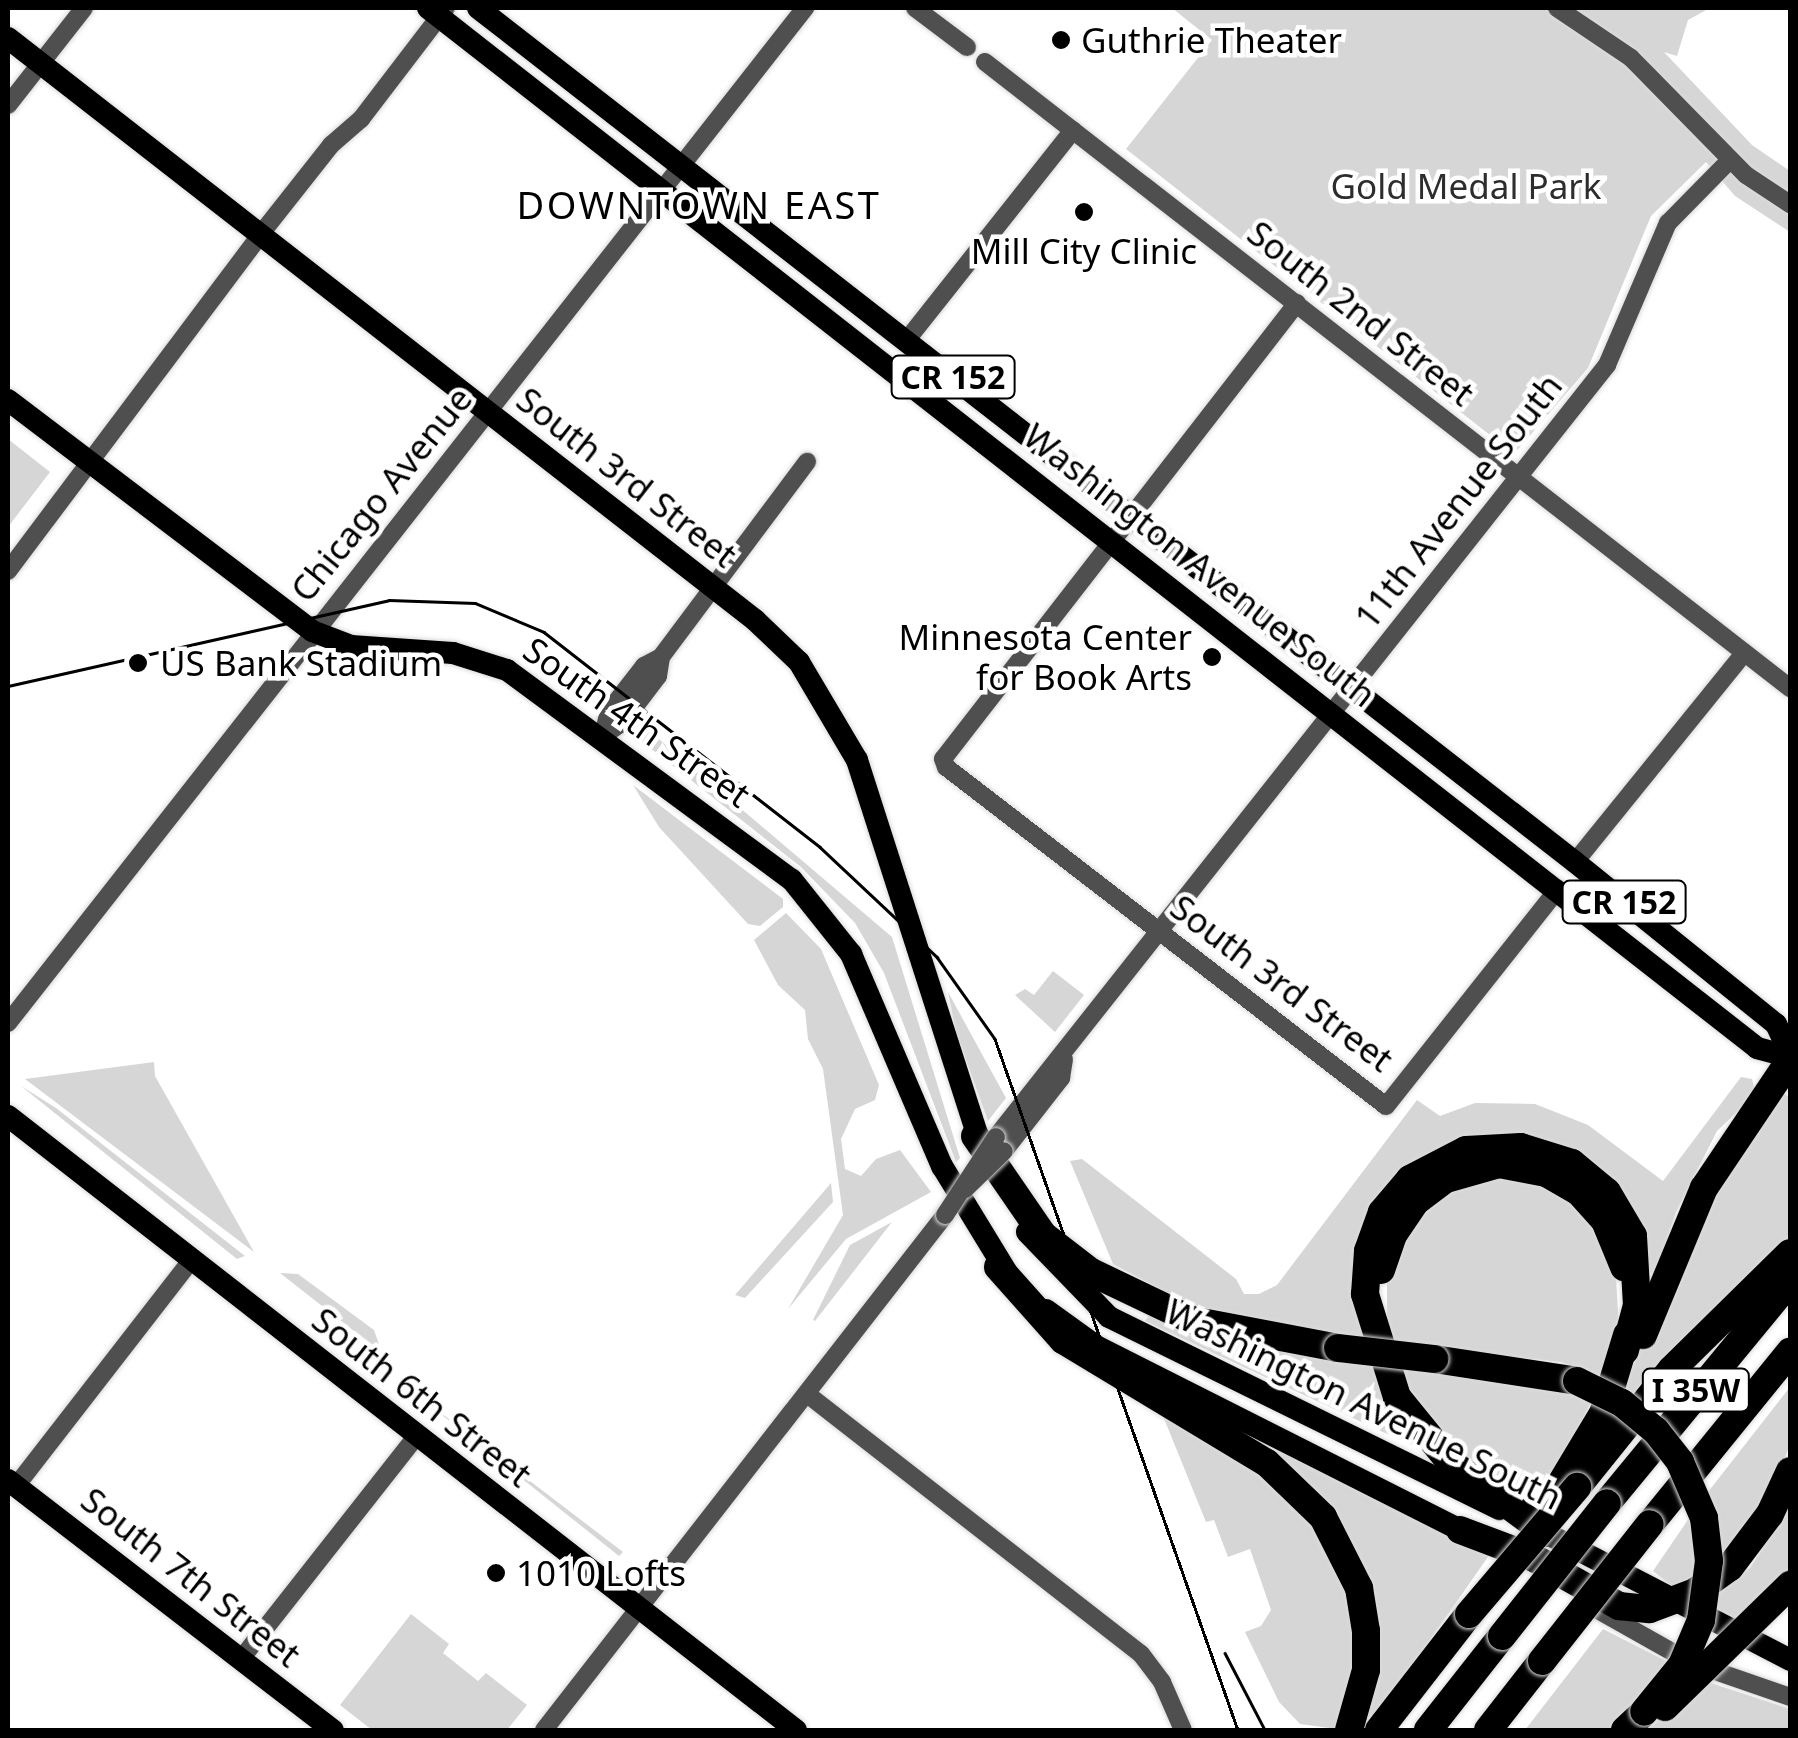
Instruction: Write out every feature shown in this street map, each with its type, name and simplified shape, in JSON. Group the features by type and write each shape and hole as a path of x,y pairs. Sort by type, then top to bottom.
{"highway":[{"path":"1570,1484 1632,1363 1704,1188 1791,1057"},
{"path":"992,1141 1044,1235 1091,1272 1191,1320 1338,1348 1577,1381 1622,1403 1656,1431 1680,1462 1704,1518 1709,1562 1702,1620 1682,1665 1639,1723"},
{"path":"1546,1533 1474,1482 1422,1434 1383,1361 1377,1310 1392,1235 1415,1202 1446,1179 1499,1164 1561,1179 1605,1222 1626,1275 1625,1350 1603,1414"},
{"path":"1379,1730 1570,1484 1672,1370 1790,1253"},
{"path":"998,1268 1063,1340 1268,1463 1323,1517 1359,1588 1366,1631 1366,1670 1348,1730"},
{"name":"I 35W","path":"1428,1730 1606,1502 1790,1281"},
{"name":"I 35W","path":"1488,1730 1790,1352"},
{"path":"1460,1530 1534,1558 1619,1606 1650,1608 1677,1600 1740,1556 1790,1471"},
{"path":"1639,1723 1790,1585"}],"main road":[{"name":"Washington Avenue South","path":"478,8 1575,862 1776,1024 1791,1057"},
{"name":"Washington Avenue South","path":"438,11 1477,824 1757,1048 1791,1057"},
{"name":"South 3rd Street","path":"8,38 712,588 799,662 840,721 992,1141"},
{"name":"South 4th Street","path":"8,400 312,631 352,646 487,661 604,736 792,880 835,927 942,1166 998,1268"},
{"path":"1477,824 1541,862 1575,862"},
{"path":"1558,889 1596,891 1670,940"},
{"name":"South 6th Street","path":"8,1116 796,1730"},
{"name":"Washington Avenue South","path":"992,1141 1032,1239 1109,1318 1612,1566 1790,1660"},
{"name":"Washington Avenue South","path":"998,1268 1096,1346 1460,1530"},
{"name":"South 7th Street","path":"12,1483 333,1730"}],"street":[{"path":"8,105 84,8"},
{"name":"Chicago Avenue","path":"8,1023 312,631 489,414 806,8"},
{"path":"915,8 966,47"},
{"path":"1557,8 1631,58 1730,160 1790,204"},
{"path":"8,571 90,464 102,438 438,11"},
{"name":"South 2nd Street","path":"985,62 1790,688"},
{"path":"906,341 1074,130"},
{"name":"11th Avenue South","path":"544,1730 945,1215 992,1141 1060,1078 1064,1058 1616,350 1668,223 1730,160"},
{"path":"1111,541 1297,303"},
{"path":"604,736 609,711 644,666 661,656 807,462"},
{"name":"South 3rd Street","path":"1111,541 943,759 946,767 1161,936 1386,1106 1558,889"},
{"path":"1575,862 1744,652"},
{"path":"12,1483 191,1260"},
{"path":"807,1394 1141,1654 1176,1710 1183,1730"},
{"path":"241,1659 416,1437"},
{"name":"Washington Avenue South","path":"1460,1530 1692,1664 1790,1697"}],"green space":[{"name":"Gold Medal Park","path":"1172,8 1710,8 1688,20 1677,56 1664,52 1752,145 1790,171 1790,232 1735,196 1706,162 1651,216 1588,368 1514,454 1126,149 1212,40"},
{"path":"8,439 50,472 8,527"},
{"path":"633,717 892,937 960,1158 956,1162 884,973 855,923 801,867 630,732"},
{"path":"633,785 783,899 783,907 760,926 748,924 659,827"},
{"path":"786,913 821,949 879,1085 875,1100 855,1109 841,1139 845,1169 861,1176 876,1159 900,1150 931,1192 846,1239 788,1309 843,1215 823,1069 808,1039 805,1010 778,985 754,940"},
{"path":"1053,971 1084,995 1055,1032 1015,995 1025,989 1034,995"},
{"path":"948,992 1006,1098 988,1121 956,1032"},
{"path":"154,1062 155,1076 254,1252 25,1079"},
{"path":"1741,1077 1752,1079 1756,1094 1717,1131 1676,1212 1655,1273 1645,1272 1591,1170 1397,1185 1367,1341 1222,1322 1113,1264 1070,1161 1082,1159 1236,1279 1244,1294 1259,1294 1277,1285 1417,1100 1440,1116 1475,1103 1535,1104 1588,1125 1663,1181"},
{"path":"21,1086 56,1108 245,1256 237,1259"},
{"path":"1784,1093 1790,1098 1790,1238 1637,1396 1624,1387 1669,1282 1734,1158"},
{"path":"1524,1174 1587,1211 1616,1277 1619,1329 1605,1377 1561,1362 1387,1343 1387,1274 1401,1234 1449,1185"},
{"path":"831,1183 833,1202 745,1298 735,1295"},
{"path":"892,1222 815,1321 813,1320 850,1245"},
{"path":"280,1273 298,1274 374,1330 382,1353"},
{"path":"1150,1314 1372,1361 1415,1447 1145,1321"},
{"path":"1391,1362 1594,1396 1567,1450 1525,1507 1441,1447"},
{"path":"403,1384 623,1552 619,1556"},
{"path":"1790,1387 1790,1446 1763,1505 1719,1557 1708,1492"},
{"path":"1163,1416 1263,1468 1331,1546 1358,1630 1344,1730 1300,1724 1279,1702 1245,1632 1261,1626 1271,1610 1250,1549 1228,1557 1214,1520 1206,1522"},
{"path":"1268,1445 1490,1554 1367,1730 1358,1727 1369,1604 1264,1453"},
{"path":"1790,1505 1790,1568 1740,1624 1716,1611 1718,1588 1750,1568"},
{"path":"1692,1514 1700,1573 1673,1587 1653,1571"},
{"path":"411,1614 449,1644 443,1653 478,1681 486,1673 527,1705 507,1730 372,1730 340,1705"},
{"path":"1603,1629 1672,1664 1612,1730 1525,1730"},
{"path":"1705,1681 1790,1709 1790,1730 1647,1730"}],"tram line":[{"path":"8,686 389,600 475,603 544,632 820,847 937,957 995,1039 1238,1730"},
{"path":"1225,1653 1265,1730"}],"place":[{"name":"Guthrie Theater","path":"1061,40"},
{"name":"Mill City Clinic","path":"1084,212"},
{"name":"Minnesota Center for Book Arts","path":"1212,657"},
{"name":"US Bank Stadium","path":"138,663"},
{"name":"1010 Lofts","path":"496,1573"}],"district":[{"name":"DOWNTOWN EAST","path":"699,205"}]}
